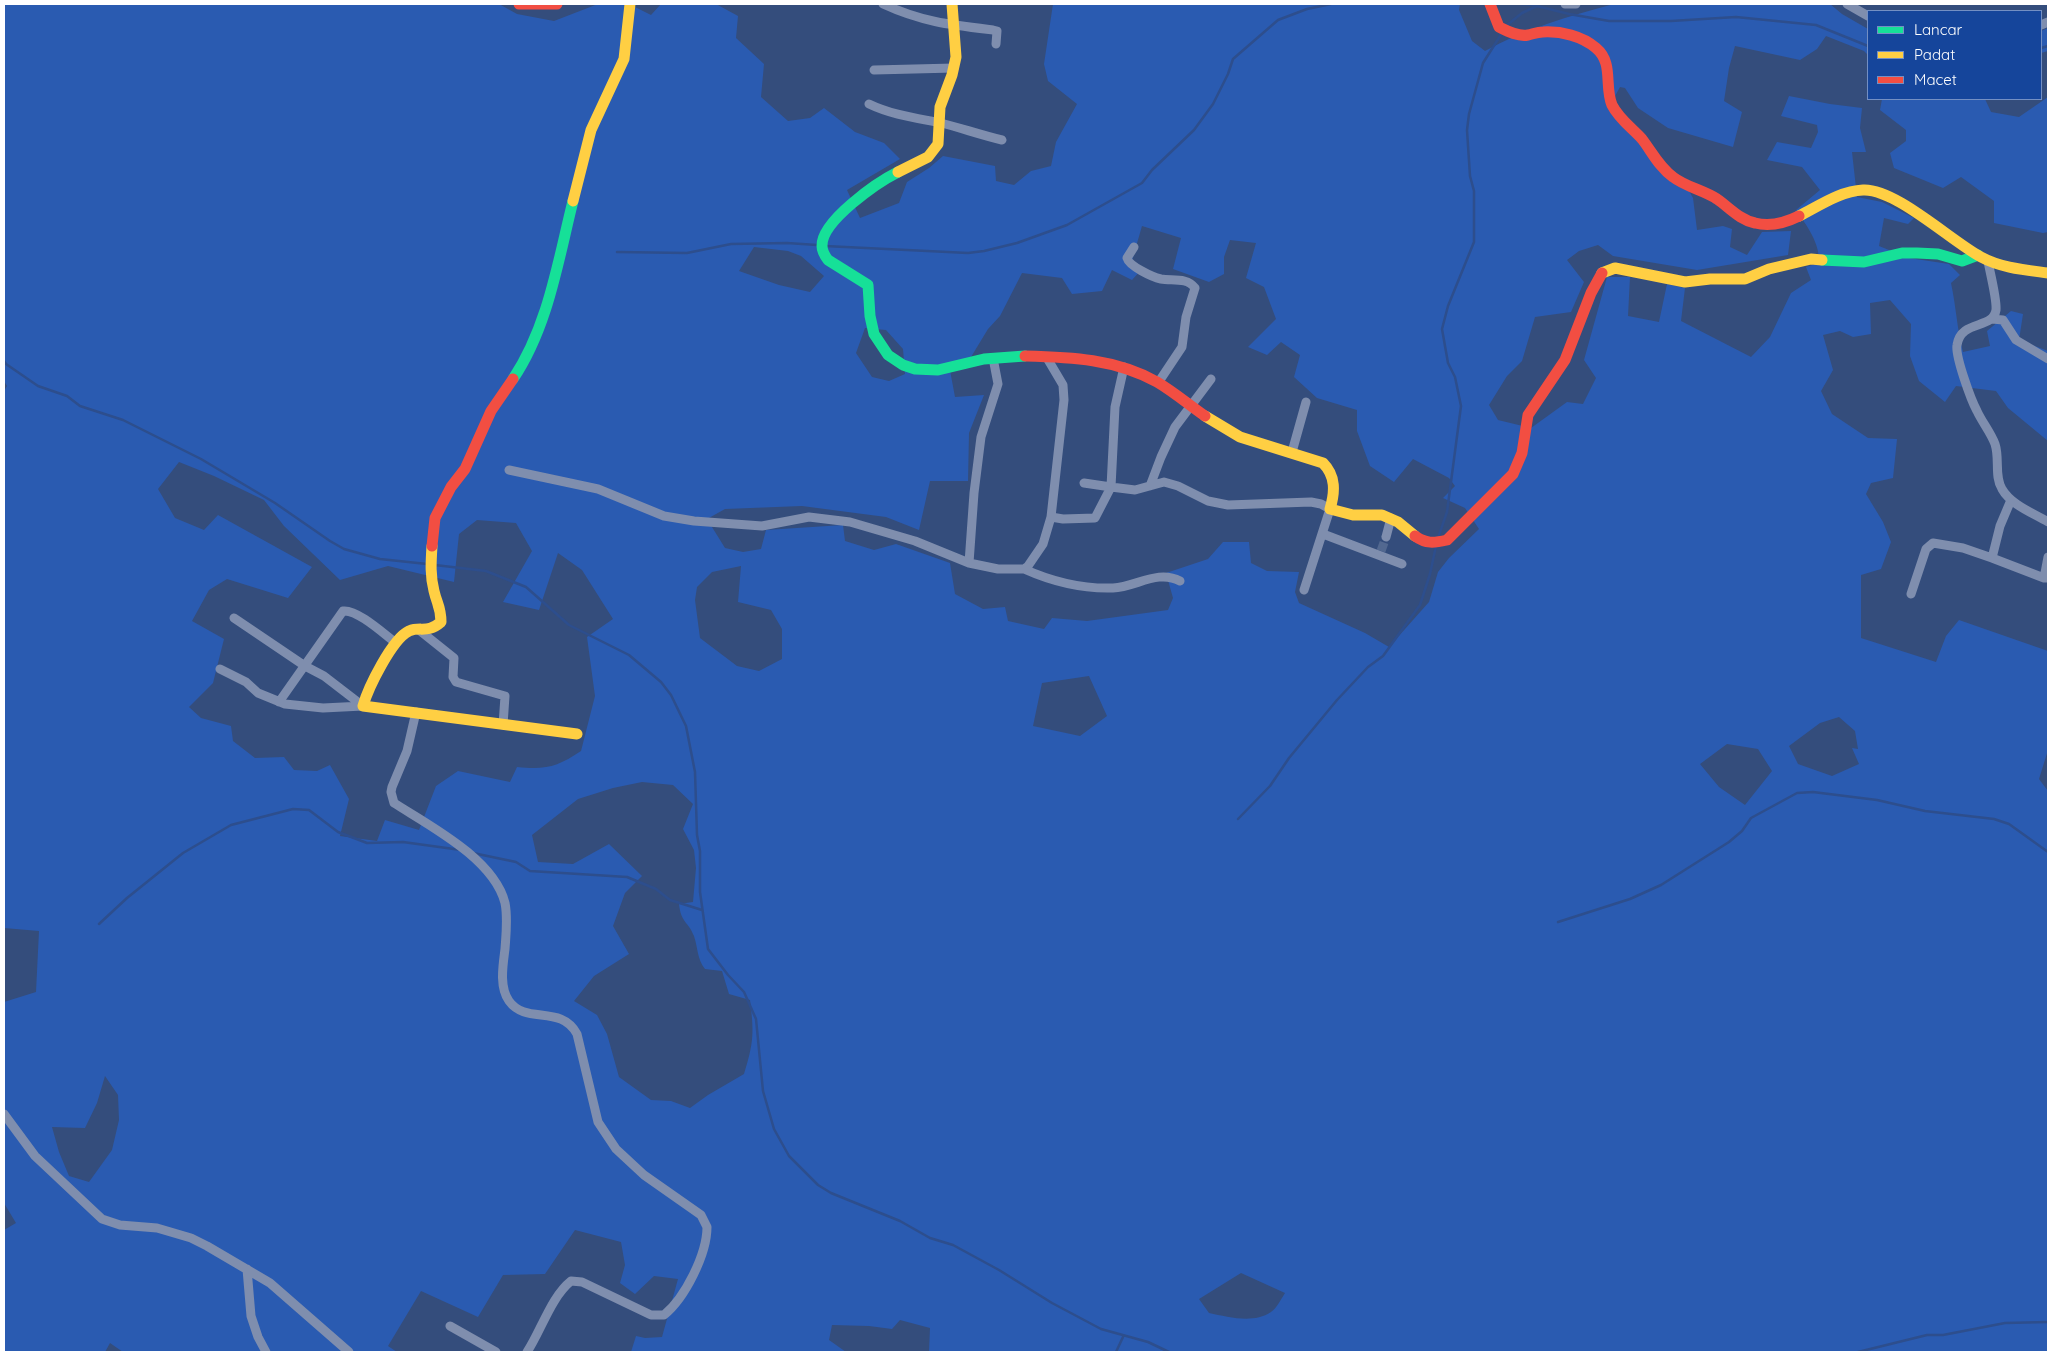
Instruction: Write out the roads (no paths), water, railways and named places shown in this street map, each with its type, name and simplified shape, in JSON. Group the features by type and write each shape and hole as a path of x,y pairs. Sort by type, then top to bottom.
{"street":[{"path":"519,4 557,4"},
{"path":"363,706 383,662 396,643 406,632 435,627 442,617 441,609 434,593 430,566 435,518 451,487 465,469 491,410 516,374 538,332 556,271 591,130 624,59 630,4"},
{"path":"883,4 909,16 997,32 996,44"},
{"path":"952,4 958,52 942,102 936,148 928,156 857,198 839,216 822,244 825,256 868,285 871,326 876,341 885,354 904,366 931,372 950,369 969,362 1025,355 1109,362 1158,383 1222,429 1240,438 1292,452 1322,463 1329,471 1335,489 1323,534 1304,590"},
{"path":"1565,4 1576,4"},
{"path":"1847,4 1867,15"},
{"path":"1491,5 1499,27 1511,33 1527,35 1538,32 1553,32 1590,43 1601,51 1606,63 1610,102 1618,115 1644,142 1662,169 1676,180 1712,196 1751,223 1762,226 1776,225 1847,193 1862,190 1877,191 1892,197 1983,258 2014,268 2048,273"},
{"path":"874,70 954,68"},
{"path":"869,104 884,111 923,121 940,123 1002,140"},
{"path":"1134,247 1127,258 1133,266 1160,279 1182,281 1191,284 1194,288 1186,317 1182,347 1158,383"},
{"path":"1084,484 1135,490 1158,483 1168,483 1208,501 1228,505 1303,501 1322,504 1330,509 1354,515 1382,515 1391,518 1423,542 1432,543 1447,540 1513,474 1522,454 1528,415 1565,360 1591,293 1603,272 1615,268 1623,268 1667,279 1695,282 1710,279 1745,279 1769,269 1811,259 1864,262 1902,253 1938,254 1962,261 1983,258"},
{"path":"1983,258 1996,308 1992,319"},
{"path":"2048,359 2016,340 2003,320 1992,319 1963,332 1956,349 1975,408 1995,445 2000,485 2011,500 2048,522"},
{"path":"969,563 974,493 981,437 998,384 993,358"},
{"path":"1024,569 1043,544 1051,517 1064,400 1062,385 1047,358"},
{"path":"1051,517 1063,519 1094,518 1111,487 1115,407 1124,367"},
{"path":"1150,486 1175,427 1211,379"},
{"path":"1292,452 1306,402"},
{"path":"509,470 598,489 664,516 694,521 762,526 809,517 850,522 915,541 969,563 998,569 1024,569 1062,584 1116,588 1136,584 1143,580 1165,577 1180,581"},
{"path":"1992,558 2000,526 2011,500"},
{"path":"1386,537 1391,518"},
{"path":"1323,534 1381,554 1402,564"},
{"path":"1911,594 1926,549 1933,543 1963,548 2046,578 2048,557"},
{"path":"279,702 341,613 345,611 359,616 396,643"},
{"path":"234,618 305,666 324,676 363,706"},
{"path":"419,630 454,658 454,680 505,696 503,726"},
{"path":"220,669 246,682 258,693 279,702 324,708 363,706 416,712 503,726 577,734"},
{"path":"416,712 406,751 392,787 394,802 462,847 487,870 499,886 505,904 507,922 503,987 509,1002 516,1008 526,1012 564,1019 569,1023 577,1034 598,1122 616,1149 644,1175 701,1215 708,1227 693,1272 680,1298 664,1315 651,1315 582,1282 571,1281 564,1287 528,1352"},
{"path":"4,1114 34,1156 102,1219 120,1225 157,1228 191,1238 247,1269 283,1294 349,1352"},
{"path":"247,1269 251,1316 258,1337 266,1352"},
{"path":"450,1326 496,1352"}],"waterway":[{"path":"825,246 968,253 1017,243 1067,225 1142,183 1152,170 1194,130 1213,104 1228,74 1233,59 1278,20 1307,9 1331,4"},
{"path":"1521,4 1537,5"},
{"path":"1506,26 1522,13 1537,6 1609,21 1671,21 1736,17 1816,25 1867,46"},
{"path":"1438,538 1447,512 1461,406 1455,377 1448,363 1442,329 1448,306 1474,242 1474,191 1470,176 1467,130 1469,114 1483,63 1502,33"},
{"path":"2042,48 2048,46"},
{"path":"617,252 687,253 731,244 787,243 817,245"},
{"path":"4,361 38,386 67,396 80,406 123,420 201,459 275,503 344,549 380,559 427,564"},
{"path":"1238,819 1270,786 1289,758 1337,700 1368,667 1383,656 1420,605 1430,574 1436,546"},
{"path":"435,565 486,571 526,587 569,625 629,655 661,682 671,695 686,726 695,772 697,835 700,851 700,892 708,949 744,992 756,1019 763,1091 774,1129 789,1156 818,1185 831,1193 900,1221 930,1238 953,1245 999,1270 1052,1303 1101,1329 1148,1342 1169,1352"},
{"path":"1558,922 1630,899 1661,885 1729,842 1742,831 1751,818 1797,793 1813,792 1877,800 1925,811 1994,819 2009,824 2048,852"},
{"path":"99,924 127,898 183,853 231,825 293,809 309,810 338,832 367,843 403,842 461,850"},
{"path":"473,853 516,862 530,871 627,877 656,889 670,900 702,910"},
{"path":"1858,1352 1927,1335 1943,1335 2005,1323 2048,1322"},
{"path":"1116,1352 1123,1337"}],"tunnel":[{"path":"1381,551 1386,537"}]}
